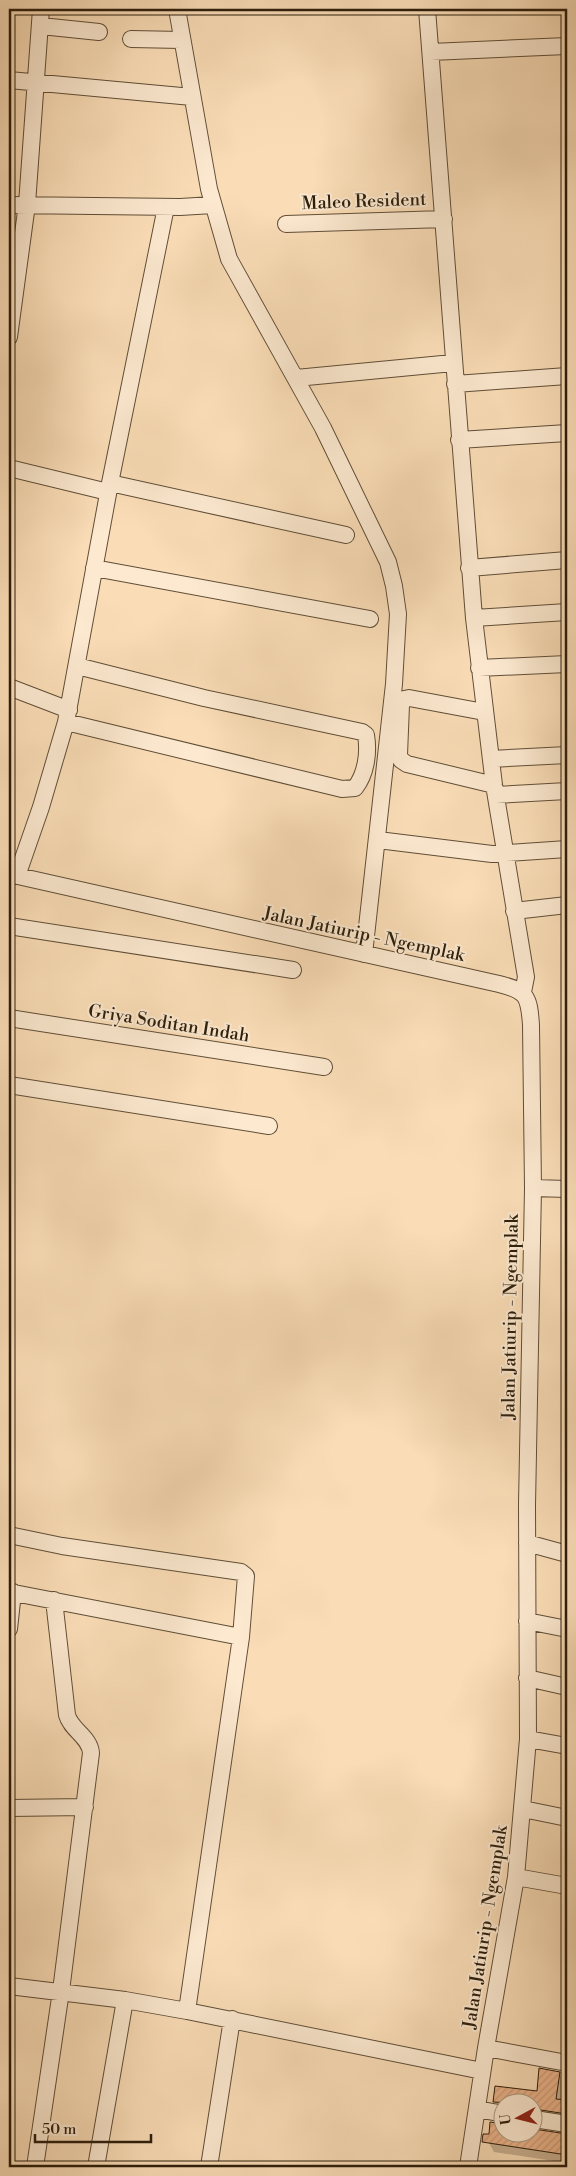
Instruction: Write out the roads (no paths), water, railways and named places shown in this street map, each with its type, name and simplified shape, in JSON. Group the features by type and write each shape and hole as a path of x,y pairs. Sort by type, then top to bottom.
{"street":[{"path":"9,337 27,204 42,9"},
{"path":"177,9 182,40 185,96 207,206 229,259 323,428 388,562 394,586 398,614 394,684 378,840 353,952"},
{"path":"427,9 469,568 484,712 504,854 526,977 523,992"},
{"path":"41,26 99,32"},
{"path":"131,39 182,40"},
{"path":"430,52 567,46"},
{"path":"9,80 185,96"},
{"path":"9,205 207,206"},
{"path":"13,875 41,807 68,716 109,488 166,207"},
{"name":"Maleo Resident","path":"286,224 444,219"},
{"path":"296,378 453,364"},
{"path":"454,384 567,376"},
{"path":"459,440 567,433"},
{"path":"9,468 346,535"},
{"path":"469,568 567,560"},
{"path":"94,568 370,619"},
{"path":"474,618 567,612"},
{"path":"479,668 567,664"},
{"path":"9,687 68,716 342,789 355,788 364,777 367,742 366,735 362,732 204,698 77,666"},
{"path":"484,712 404,699 399,755 403,762 408,764 495,790 567,791"},
{"path":"491,760 567,755"},
{"path":"378,840 504,854 567,849"},
{"name":"Jalan Jatiurip - Ngemplak","path":"13,875 498,984 523,992 530,1006 533,1188 527,1544 528,1738 516,1877 482,2071 468,2167"},
{"path":"514,910 567,905"},
{"path":"9,926 293,970"},
{"name":"Griya Soditan Indah","path":"9,1018 324,1067"},
{"path":"9,1085 270,1126"},
{"path":"533,1188 567,1189"},
{"path":"9,1536 62,1546 241,1572 246,1576 241,1637 187,2011"},
{"path":"527,1544 567,1554"},
{"path":"9,1629 11,1592 241,1637"},
{"path":"35,2167 61,1991 91,1751 88,1742 70,1723 67,1715 54,1600"},
{"path":"527,1621 567,1629"},
{"path":"527,1678 567,1686"},
{"path":"528,1738 567,1746"},
{"path":"9,1808 85,1807"},
{"path":"523,1809 567,1818"},
{"path":"516,1877 567,1886"},
{"path":"9,1986 125,2000 232,2019 482,2071"},
{"path":"96,2167 125,2000"},
{"path":"209,2167 232,2019"},
{"path":"486,2048 567,2063"},
{"path":"477,2109 494,2112"},
{"path":"544,2121 567,2124"}]}
